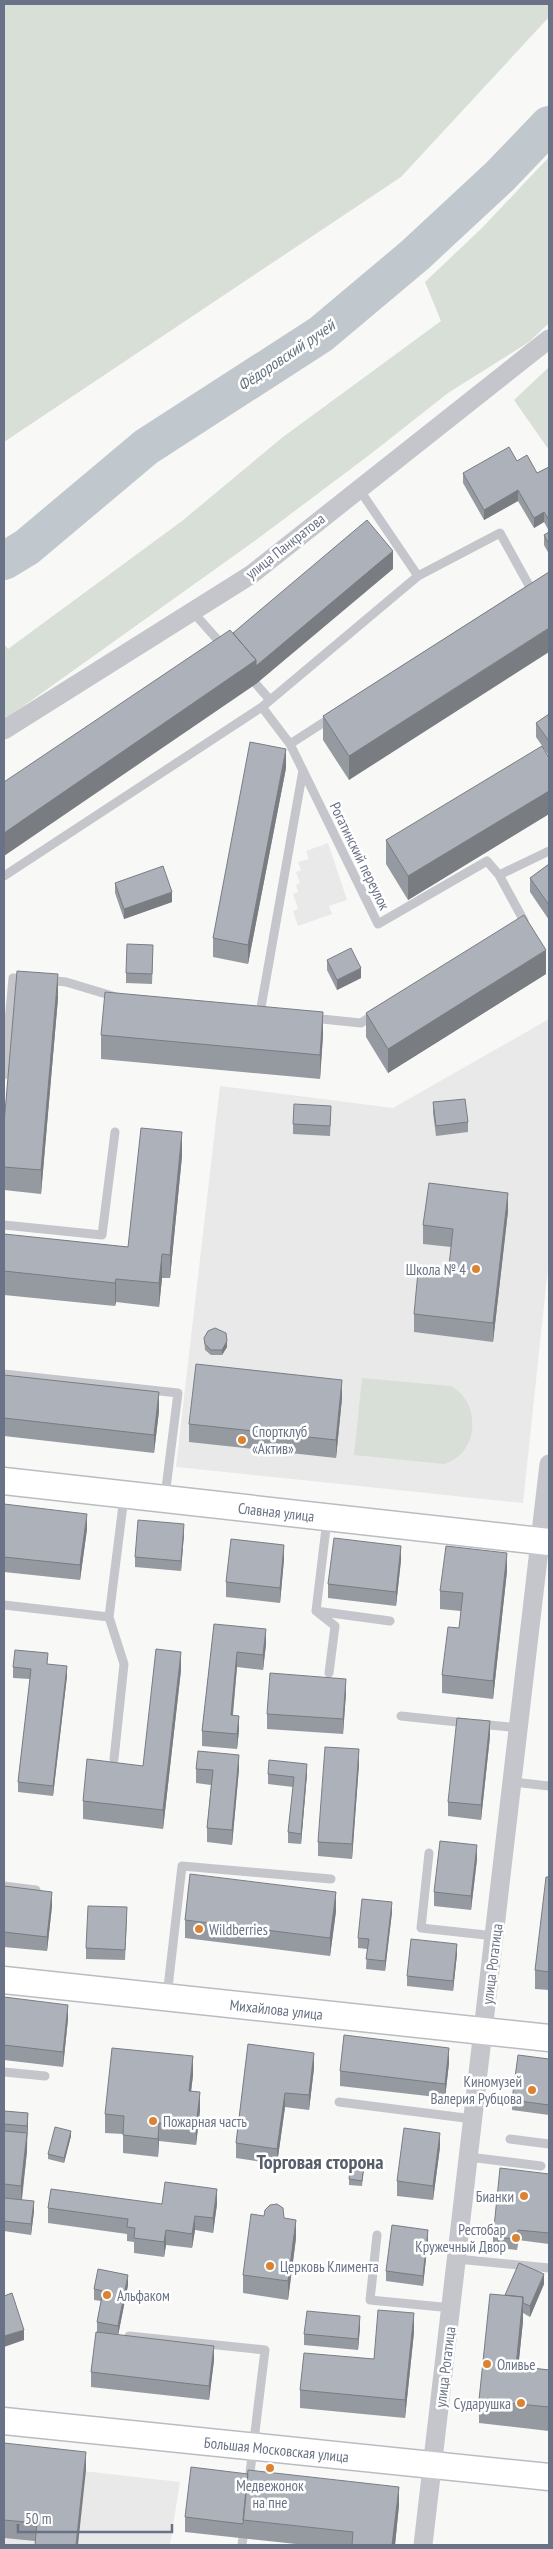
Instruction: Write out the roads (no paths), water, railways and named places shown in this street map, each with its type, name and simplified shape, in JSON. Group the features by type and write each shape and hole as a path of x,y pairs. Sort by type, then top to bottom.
{"street":[{"name":"улица Панкратова","path":"4,730 252,574 549,339"},
{"name":"улица Рогатица","path":"423,2545 519,1728 545,1542 549,1464"},
{"name":"Славная улица","path":"4,1481 545,1542"},
{"name":"Михайлова улица","path":"4,1980 549,2038"},
{"name":"Большая Московская улица","path":"4,2421 549,2477"}],"lane":[{"path":"359,489 418,576"},
{"path":"4,876 262,707 418,576 500,533 531,589 515,600"},
{"path":"192,611 231,656"},
{"path":"244,670 270,700"},
{"name":"Рогатинский переулок","path":"262,707 290,744 378,924 487,861 499,875"},
{"path":"290,744 340,712"},
{"path":"251,1012 265,1014 303,770"},
{"path":"508,931 524,920 499,875 549,851"},
{"path":"4,974 13,978 66,982 122,999"},
{"path":"4,1075 13,978"},
{"path":"306,1018 361,1023 386,1008"},
{"path":"4,1226 102,1235 115,1132"},
{"path":"4,1374 178,1393 165,1499"},
{"path":"114,1759 124,1664 109,1617 124,1494"},
{"path":"316,1611 327,1517"},
{"path":"4,1605 109,1617"},
{"path":"316,1611 390,1621"},
{"path":"316,1611 335,1626 329,1673"},
{"path":"401,1716 519,1728"},
{"path":"513,1782 549,1786"},
{"path":"429,1853 421,1928 495,1936"},
{"path":"167,1996 182,1866 331,1879"},
{"path":"4,1886 45,1891"},
{"path":"4,2072 45,2076"},
{"path":"339,2102 474,2119"},
{"path":"510,2140 549,2144"},
{"path":"469,2157 541,2166"},
{"path":"377,2235 370,2300 452,2308"},
{"path":"458,2259 549,2268"},
{"path":"129,2336 265,2350 248,2488"}],"waterway":[{"name":"Фёдоровский ручей","path":"4,561 27,547 146,447 321,334 415,255 499,177 549,125"}],"place":[{"name":"Школа № 4","path":"476,1269"},
{"name":"Спортклуб «Актив»","path":"242,1440"},
{"name":"Wildberries","path":"199,1929"},
{"name":"Киномузей Валерия Рубцова","path":"532,2090"},
{"name":"Пожарная часть","path":"153,2121"},
{"name":"Бианки","path":"524,2196"},
{"name":"Рестобар Кружечный Двор","path":"516,2238"},
{"name":"Церковь Климента","path":"270,2266"},
{"name":"Альфаком","path":"107,2295"},
{"name":"Оливье","path":"487,2364"},
{"name":"Сударушка","path":"521,2403"},
{"name":"Медвежонок на пне","path":"270,2468"}],"district":[{"name":"Торговая сторона","path":"320,2162"}]}
